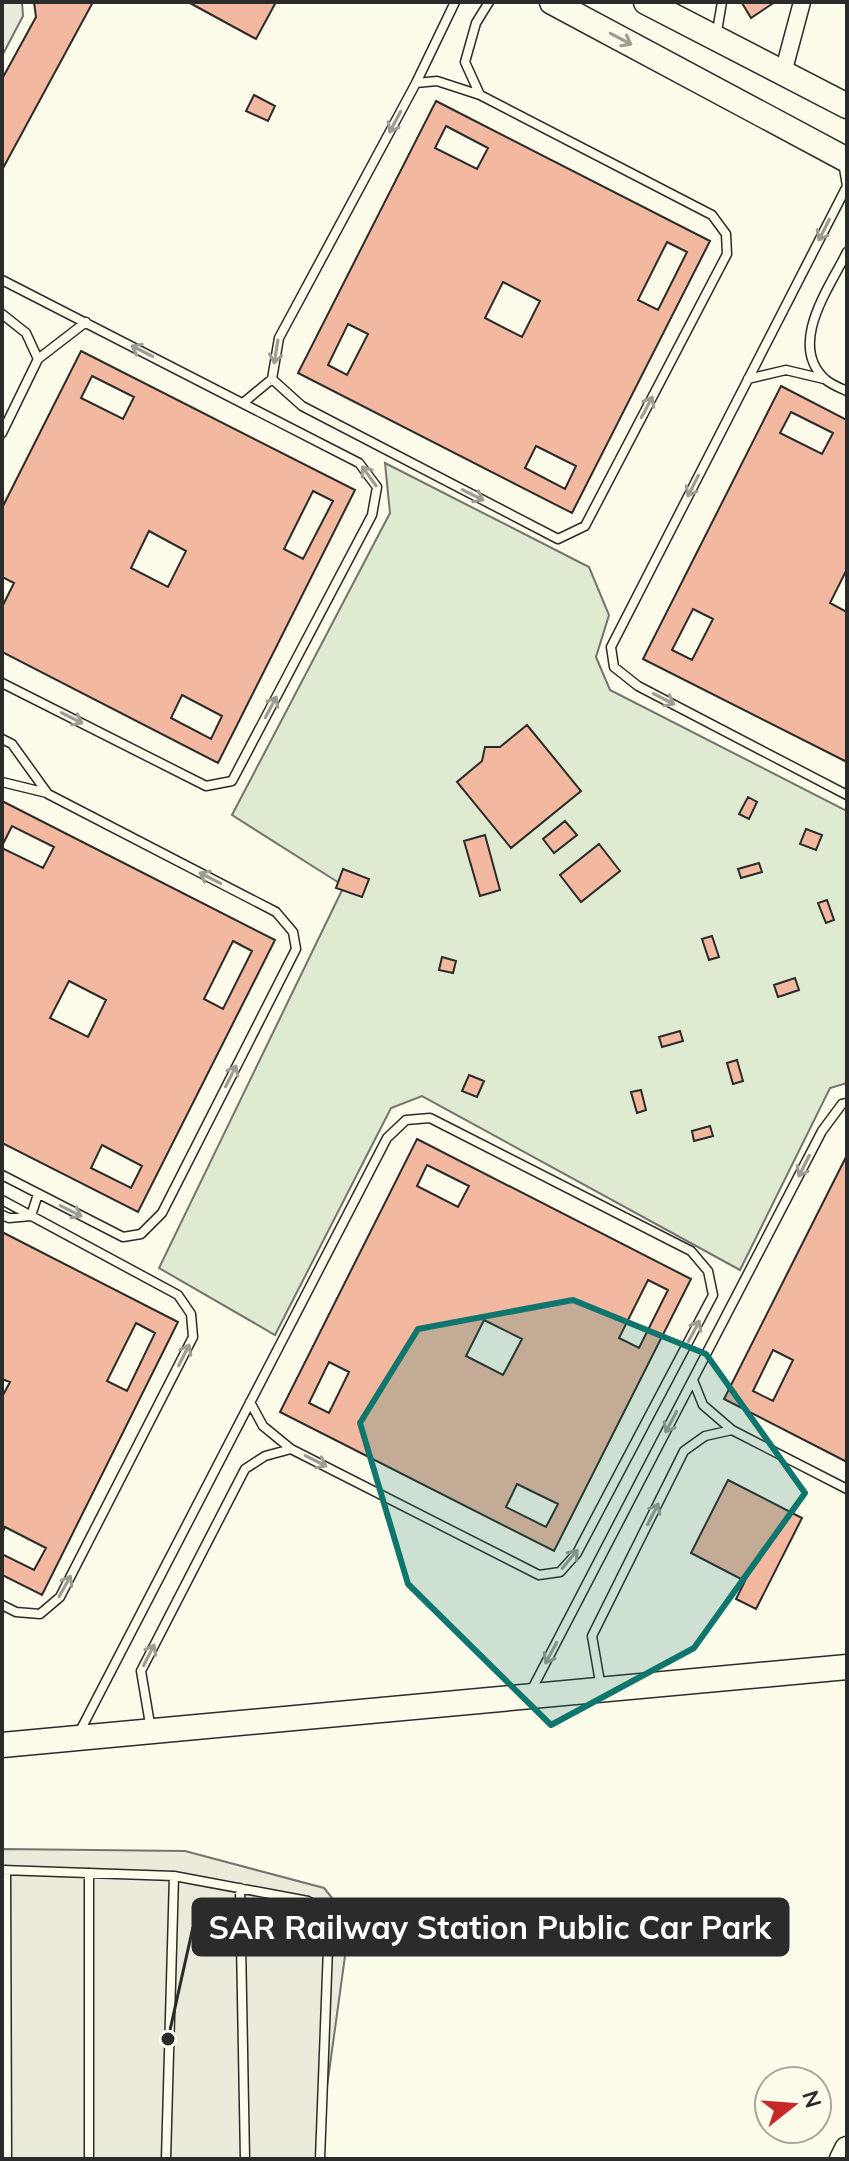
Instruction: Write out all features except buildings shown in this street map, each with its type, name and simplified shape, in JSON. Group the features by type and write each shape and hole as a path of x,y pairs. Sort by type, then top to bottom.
{"street":[{"path":"552,2 845,159"},
{"path":"646,2 847,106"},
{"path":"783,73 802,2"},
{"path":"8,1743 847,1667"},
{"path":"842,2159 847,2149"}],"lane":[{"path":"243,403 272,379 279,338 416,83 455,2"},
{"path":"480,95 465,62 476,23 489,2"},
{"path":"716,38 722,2"},
{"path":"272,379 302,406 558,539 585,526 727,254 726,234 712,215 480,95 437,81 416,83"},
{"path":"845,159 847,186 611,647 614,667 638,686 847,795"},
{"path":"824,379 809,351 812,324 847,252"},
{"path":"2,280 359,463 377,487 372,515 232,781 206,786 2,683"},
{"path":"2,314 26,333 38,359"},
{"path":"2,433 38,359 86,322"},
{"path":"748,379 786,370 824,379 847,391"},
{"path":"2,739 12,744 48,794"},
{"path":"2,782 48,794 276,912 293,932 296,949 162,1213 141,1234 123,1237 2,1175"},
{"path":"528,1696 822,1131 842,1104 847,1103"},
{"path":"77,1737 250,1402 387,1138 406,1120 430,1118 691,1251 708,1271 713,1295 577,1553 560,1572 539,1575 291,1449 263,1426 250,1402"},
{"path":"31,1216 38,1194"},
{"path":"2,1200 178,1295 191,1314 193,1337 60,1597 40,1614 16,1612 2,1605"},
{"path":"2,1215 9,1218 31,1216"},
{"path":"693,1380 703,1405 732,1430 847,1489"},
{"path":"601,1689 592,1636 684,1451 705,1436 732,1430"},
{"path":"151,1730 141,1671 245,1469 265,1456 291,1449"},
{"path":"7,2159 4,1870 174,1876 308,1901 321,1908 329,1921 320,2159"},
{"path":"89,1873 89,2159"},
{"path":"166,2159 174,1876"},
{"path":"240,1888 245,2159"}],"highlighted area":[{"path":"573,1300 706,1354 805,1493 694,1648 551,1725 408,1584 360,1423 418,1329"}],"green space":[{"path":"385,463 589,567 609,615 596,657 610,690 847,811 847,1083 830,1088 740,1270 422,1096 391,1108 275,1335 159,1268 344,886 232,815 390,513"}],"shaded area":[{"path":"2,2 22,2 23,16 2,56"},
{"path":"2,1849 185,1851 324,1888 350,1920 317,2159 2,2159"}],"place":[{"name":"SAR Railway Station Public Car Park","path":"168,2039"}]}
